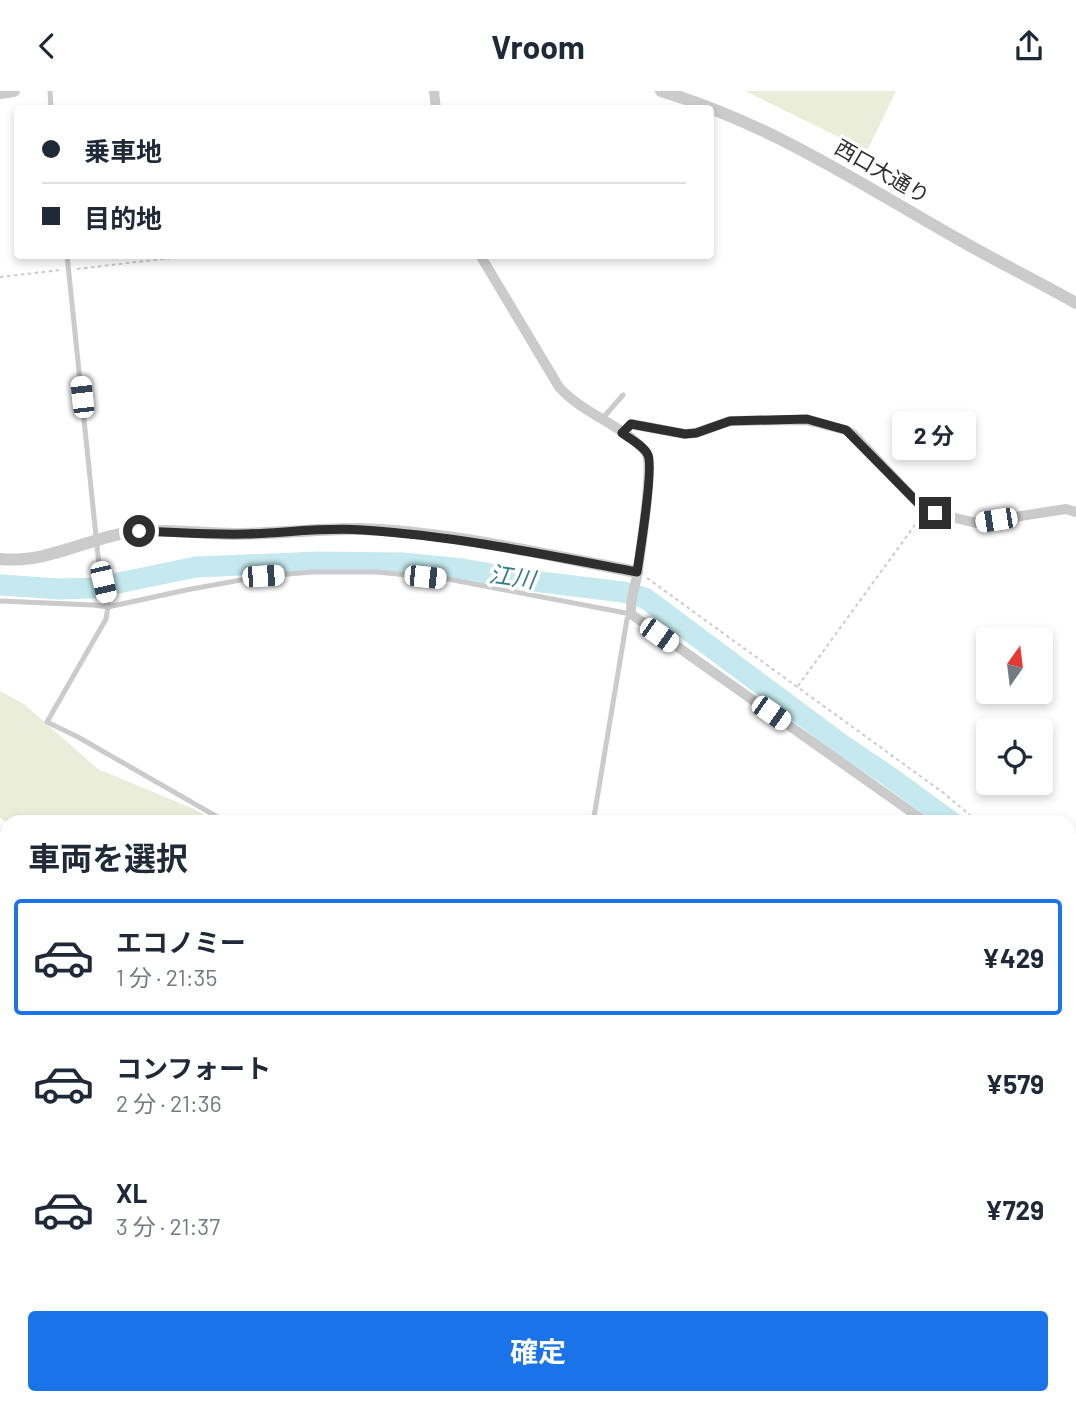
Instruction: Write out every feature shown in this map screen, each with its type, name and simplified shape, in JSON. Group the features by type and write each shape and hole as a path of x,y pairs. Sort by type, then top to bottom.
{"street":[{"path":"0,93 14,91"},
{"name":"西口大通り","path":"661,91 702,105"},
{"name":"西口大通り","path":"714,109 792,143 1076,303"},
{"path":"482,259 559,387 575,403 603,419 644,449 649,456 648,495 631,610 916,815"},
{"path":"622,433 631,424 685,434 730,421 807,419 853,434 909,494 927,509 976,523 1037,512 1075,510"},
{"path":"0,559 39,558 139,531 239,534 360,529 501,546 637,576"}],"lane":[{"path":"68,259 99,565 108,607 106,619 47,722 214,815"},
{"path":"603,419 623,395"},
{"path":"0,601 108,607 263,576 312,572 377,572 448,579 631,610 594,815"}],"path":[{"path":"0,277 163,259"},
{"path":"797,686 927,509"},
{"path":"637,576 661,587 946,794 970,815"}],"green space":[{"path":"745,91 896,91 867,151"},
{"path":"0,691 24,704 98,769 205,815 0,815"}],"waterway":[{"name":"江川","path":"0,585 94,588 196,567 319,562 403,563 623,592 645,598 841,744 942,815"}],"route":[{"path":"139,531 248,534 360,529 501,546 637,572 650,465 649,456 644,449 622,433 631,424 685,434 730,421 807,419 853,434 922,507 935,513"}]}
